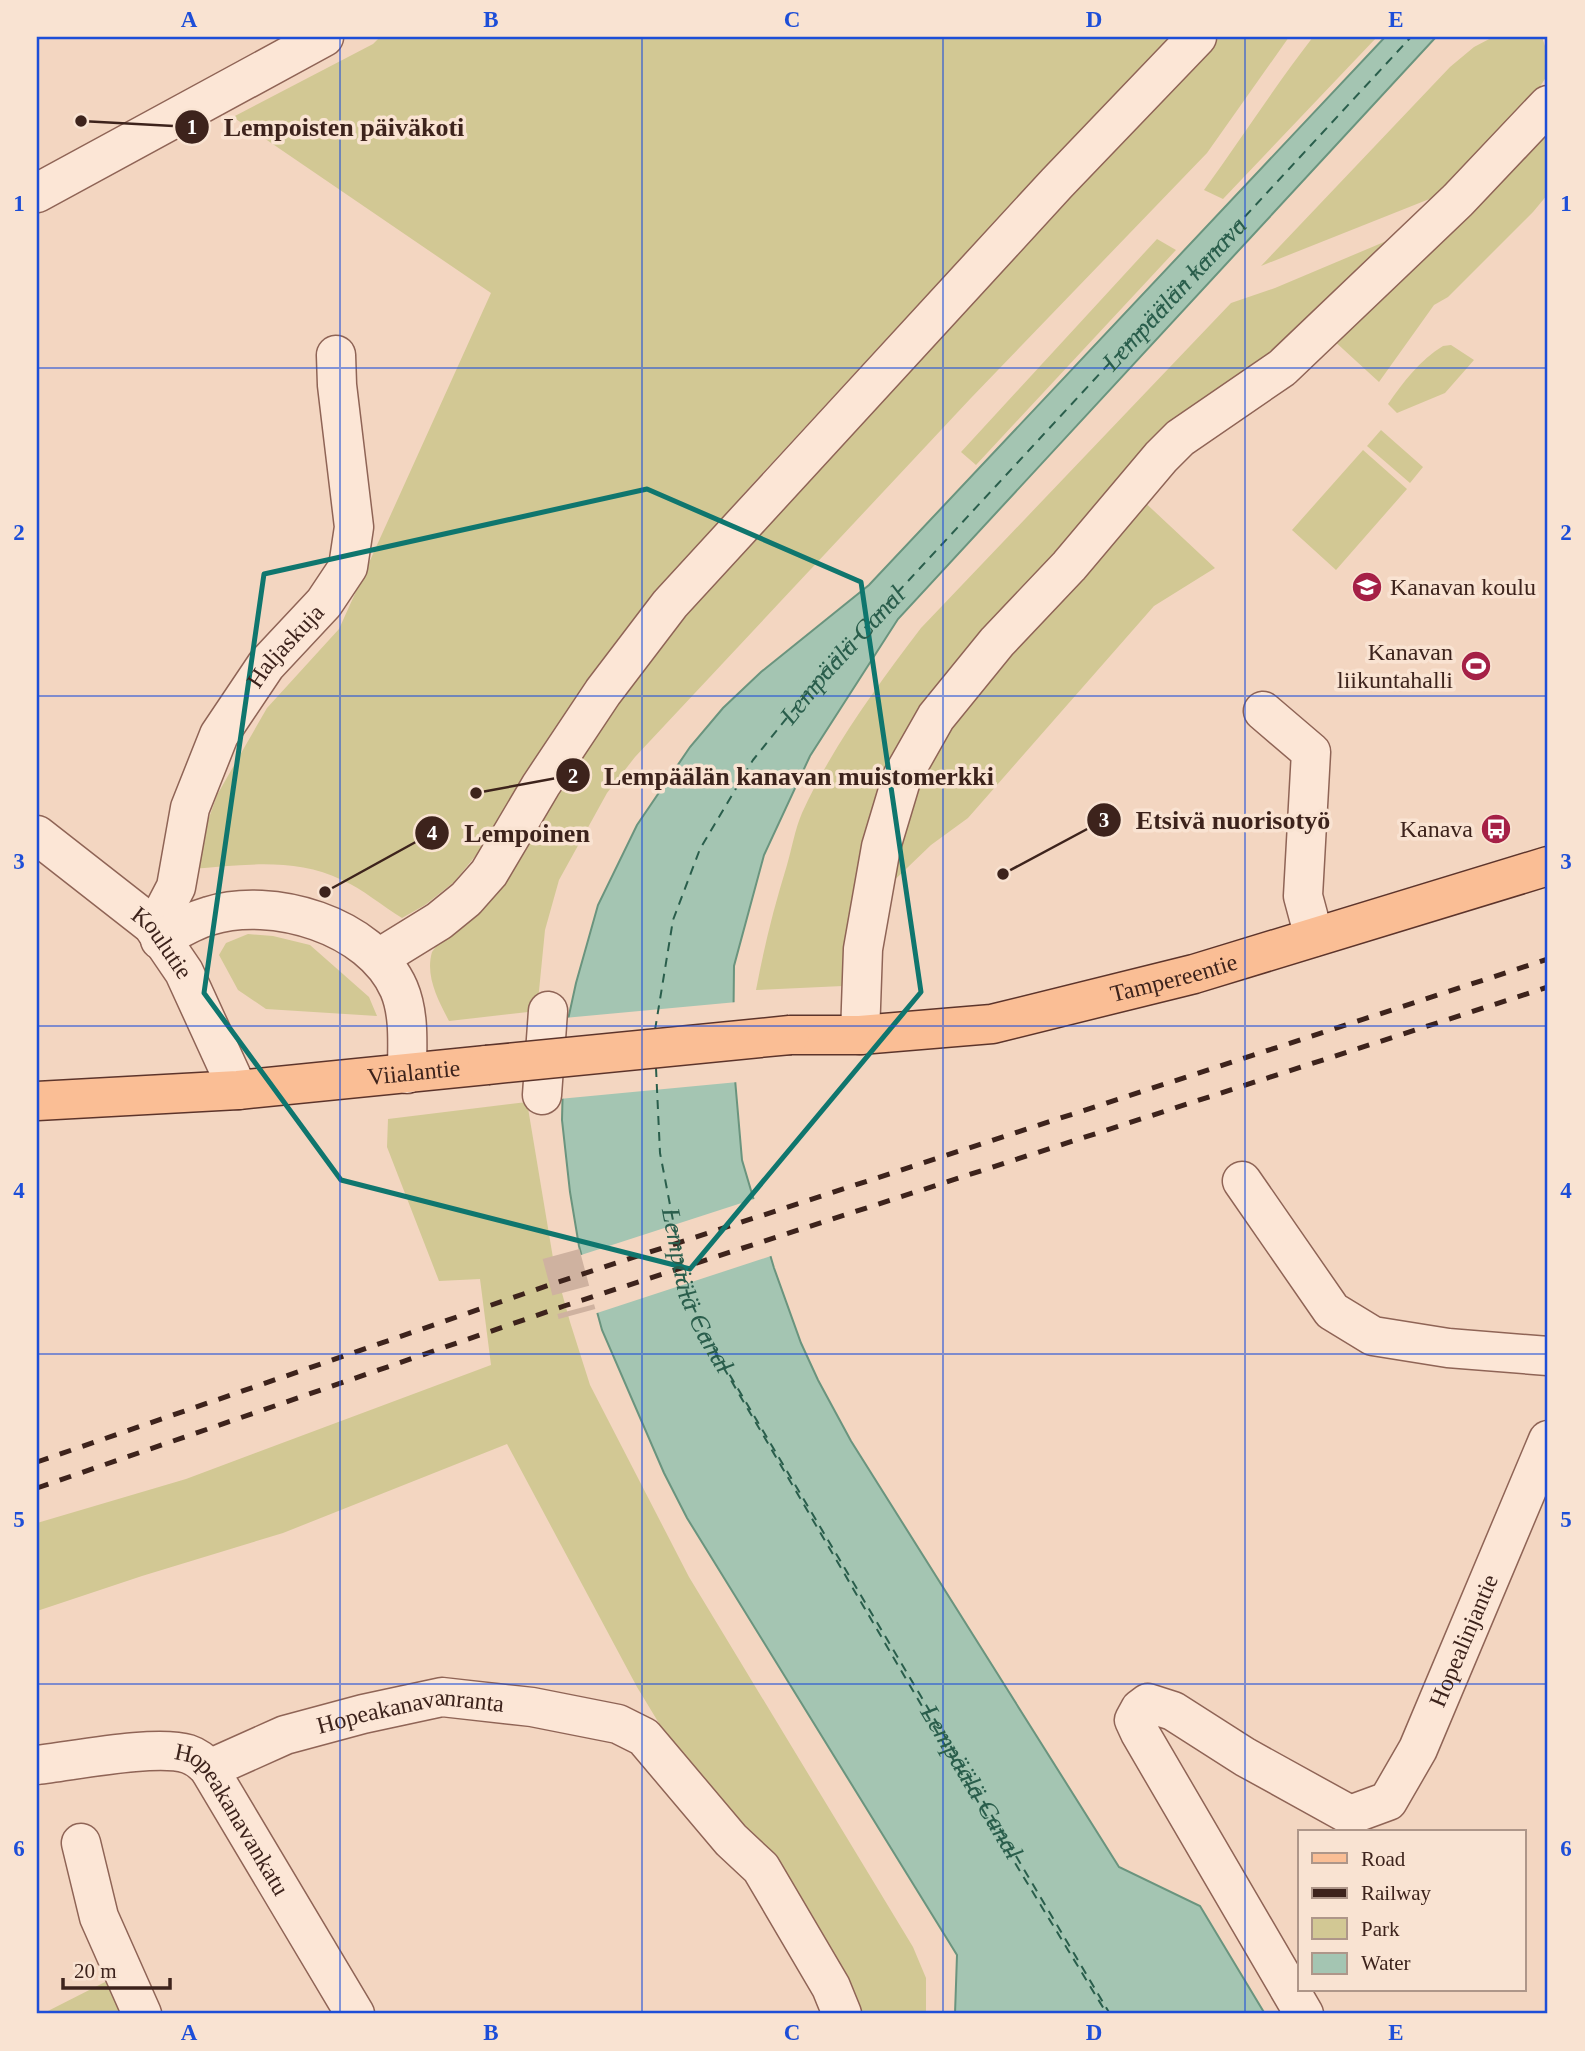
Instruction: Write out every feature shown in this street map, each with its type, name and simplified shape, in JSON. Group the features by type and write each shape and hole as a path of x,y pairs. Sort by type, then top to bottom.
{"main road":[{"name":"Tampereentie","path":"790,1035 860,1035 992,1024 1194,974 1548,866"},
{"name":"Viialantie","path":"37,1101 238,1090 790,1035"}],"street":[{"path":"37,193 324,37"},
{"path":"379,958 439,921 466,899 489,873 541,785 603,692 670,604 1048,193 1197,37"},
{"path":"860,1035 863,949 881,847 902,777 936,717 997,642 1069,566 1161,457 1191,430 1282,368 1458,200 1548,105"},
{"name":"Haljaskuja","path":"156,932 176,887 190,808 219,735 266,665 324,603 348,567 354,527 336,355"},
{"path":"1263,711 1311,752 1303,896 1314,937"},
{"name":"Koulutie","path":"37,835 156,932 184,972 238,1090"},
{"path":"156,932 210,915 243,910 272,912 332,925 360,941 379,958 400,990 408,1036 407,1074"},
{"path":"542,1095 548,1011"},
{"path":"1242,1181 1332,1311 1373,1336 1447,1348 1548,1356"},
{"name":"Hopealinjantie","path":"1304,2014 1134,1720 1140,1709 1148,1703 1173,1711 1245,1757 1350,1815 1388,1801 1418,1749 1548,1440"},
{"name":"Hopeakanavanranta","path":"209,1769 285,1735 442,1697 532,1707 618,1724 644,1737 731,1840 761,1868 831,1987 842,2014"},
{"name":"Hopeakanavankatu","path":"37,1765 158,1750 185,1753 199,1759 209,1769 355,2014"},
{"path":"81,1843 99,1917 142,2014"}],"highlighted area":[{"path":"647,489 861,582 921,992 690,1269 341,1180 204,993 264,574"}],"green space":[{"path":"380,37 1174,37 888,337 746,491 669,583 496,831 454,882 425,905 402,918 350,884 305,868 268,864 191,869 217,795 267,708 339,629 491,293 233,117 373,44"},
{"path":"1216,37 1289,37 1207,153 971,398 635,757 607,793 559,880 545,930 537,1011 449,1021 431,979 432,952 630,672 1107,152"},
{"path":"1313,37 1377,37 1223,199 1204,190 1285,74"},
{"path":"1493,37 1542,37 1548,55 1548,74 1529,104 1442,194 1261,266 1450,67 1474,47"},
{"path":"1548,121 1548,194 1448,297 1434,305 1379,382 1331,338"},
{"path":"1422,226 956,676 843,986 756,990 762,958 802,813 841,741 921,628 1231,303 1275,288"},
{"path":"1157,239 1176,250 976,465 961,452"},
{"path":"1451,345 1474,360 1445,393 1397,413 1388,404 1413,372 1443,346"},
{"path":"1381,430 1423,467 1410,483 1367,446"},
{"path":"1363,450 1407,489 1336,570 1292,530"},
{"path":"1138,496 1215,568 1154,606 968,818 931,845 883,891 922,758"},
{"path":"248,934 273,936 310,945 369,997 377,1016 266,1009 238,990 219,955 226,943"},
{"path":"527,1102 554,1264 590,1385 689,1577 913,1947 926,1978 926,2014 853,2014 694,1781 637,1687 507,1444 283,1533 37,1611 37,1523 186,1479 491,1365 480,1279 439,1281 387,1147 388,1119"},
{"path":"109,1980 123,2014 42,2014"}],"water":[{"path":"1385,37 1436,37 898,619 810,756 764,855 734,966 733,1056 742,1160 774,1268 801,1343 818,1380 851,1441 1119,1867 1200,1906 1265,2014 955,2014 957,1955 687,1518 664,1473 602,1330 579,1246 570,1192 562,1120 564,1038 598,905 637,825 690,747 723,708 761,672 869,585"}],"pier":[{"path":"737,1002 738,1082 559,1099 564,1018"},
{"path":"757,1198 774,1255 594,1314 578,1256"}],"ferry route":[{"path":"655,1030 673,920 700,849 753,760 823,673 1411,37"},
{"path":"656,1068 660,1153 687,1293 706,1335 1110,2014"},
{"path":"715,1353 984,1812 1107,2014"}],"tunnel":[{"path":"561,1254 577,1314"}],"railway":[{"path":"37,1462 558,1282 1548,959"},
{"path":"37,1488 564,1306 1548,987"}],"place":[{"name":"Lempoisten päiväkoti","path":"81,121"},
{"name":"Kanavan koulu","path":"1367,587"},
{"name":"Kanavan liikuntahalli","path":"1476,666"},
{"name":"Lempäälän kanavan muistomerkki","path":"476,793"},
{"name":"Kanava","path":"1496,829"},
{"name":"Etsivä nuorisotyö","path":"1003,874"},
{"name":"Lempoinen","path":"325,892"}],"water label":[{"name":"Lempäälän kanava","path":"1174,293"},
{"name":"Lempäälä Canal","path":"842,656"},
{"name":"Lempäälä Canal","path":"699,1288"},
{"name":"Lempäälä Canal","path":"970,1783"}]}
